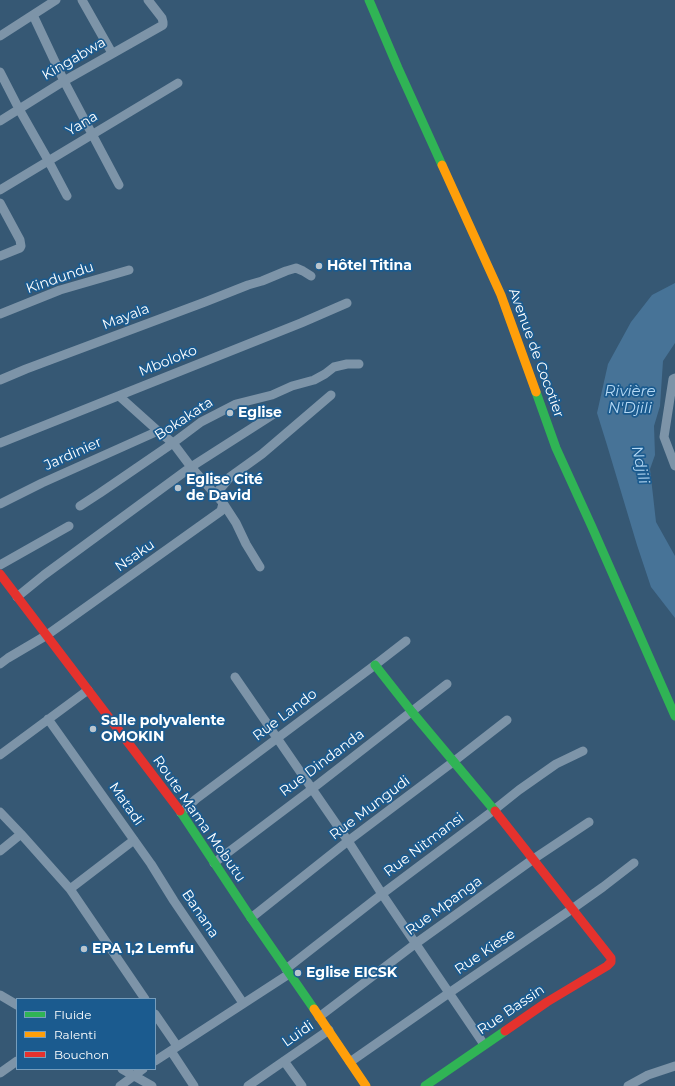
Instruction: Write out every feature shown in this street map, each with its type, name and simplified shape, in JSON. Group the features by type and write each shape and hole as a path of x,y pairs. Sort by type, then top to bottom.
{"street":[{"path":"0,36 56,0"},
{"path":"82,0 112,53"},
{"name":"Kingabwa","path":"0,121 64,80 163,25 162,18 148,0"},
{"name":"Avenue de Cocotier","path":"369,0 398,68 501,295 556,448 675,716"},
{"path":"33,15 64,80 119,185"},
{"path":"0,72 67,196"},
{"name":"Yana","path":"0,190 178,82"},
{"path":"0,202 20,240 21,246 20,248 0,256"},
{"name":"Mayala","path":"0,380 286,271 296,268 311,276"},
{"name":"Kindundu","path":"0,314 60,290 129,270"},
{"name":"Mboloko","path":"0,444 301,323 347,303"},
{"name":"Bokakata","path":"80,506 173,443 201,422 236,404 272,395 292,386 314,380 334,367 347,364 359,364"},
{"path":"675,378 673,379 664,436 675,466"},
{"path":"215,495 230,477 262,454 331,395"},
{"path":"119,396 173,443 191,467 223,503 236,523 246,544 260,567"},
{"path":"17,597 44,575 191,467 277,412"},
{"name":"Jardinier","path":"0,504 42,483 158,431"},
{"name":"Nsaku","path":"0,664 47,635 204,525 221,511 223,503"},
{"path":"0,565 69,526"},
{"name":"Route Mama Mobutu","path":"1,577 47,635 181,813 366,1086"},
{"name":"Rue Lando","path":"181,813 196,799 375,666 406,641"},
{"path":"375,666 494,810 572,909"},
{"path":"235,677 348,841 484,1045"},
{"name":"Rue Dindanda","path":"214,863 447,684"},
{"path":"0,755 88,690"},
{"name":"Matadi","path":"48,719 134,840 70,889"},
{"name":"Rue Mungudi","path":"251,918 348,841 507,720"},
{"name":"Rue Nitmansi","path":"288,971 382,894 519,790 556,764 584,750"},
{"path":"0,812 70,889 144,998"},
{"name":"Rue Mpanga","path":"319,1017 416,944 532,860 588,822"},
{"path":"0,851 21,834"},
{"name":"Banana","path":"134,840 243,1003"},
{"name":"Rue Kiese","path":"350,1062 572,909 634,863"},
{"name":"Rue Bassin","path":"425,1086 547,1002 607,966 611,962 611,958 572,909"},
{"path":"156,1060 243,1003 288,971"},
{"path":"0,995 16,1004"},
{"path":"156,1016 194,1086"},
{"name":"Luidi","path":"248,1086 329,1030"},
{"name":"Luidi","path":"284,1061 302,1086"},
{"path":"0,1072 16,1062"},
{"path":"628,1086 648,1075 675,1066"},
{"path":"124,1070 152,1086"},
{"path":"120,1086 142,1070"}],"water":[{"name":"Rivière N'Djili","path":"675,283 675,343 663,361 660,406 654,426 655,455 650,469 656,522 675,556 675,618 651,587 597,413 608,364 631,322 652,295"}],"traffic: fast":[{"path":"369,0 442,165"},
{"path":"536,392 556,448 675,716"},
{"path":"375,665 412,712 495,811"},
{"path":"180,811 314,1009"},
{"path":"425,1086 505,1031"}],"traffic: slow":[{"path":"442,165 501,295 536,392"},
{"path":"314,1009 366,1086"}],"traffic: jam":[{"path":"0,574 180,811"},
{"path":"495,811 611,958 611,962 607,966 547,1002 505,1031"}],"place":[{"name":"Hôtel Titina","path":"319,266"},
{"name":"Eglise","path":"230,413"},
{"name":"Eglise Cité de David","path":"178,488"},
{"name":"Salle polyvalente OMOKIN","path":"93,729"},
{"name":"EPA 1,2 Lemfu","path":"84,949"},
{"name":"Eglise EICSK","path":"298,973"}],"water label":[{"name":"Ndjili","path":"640,465"}]}
